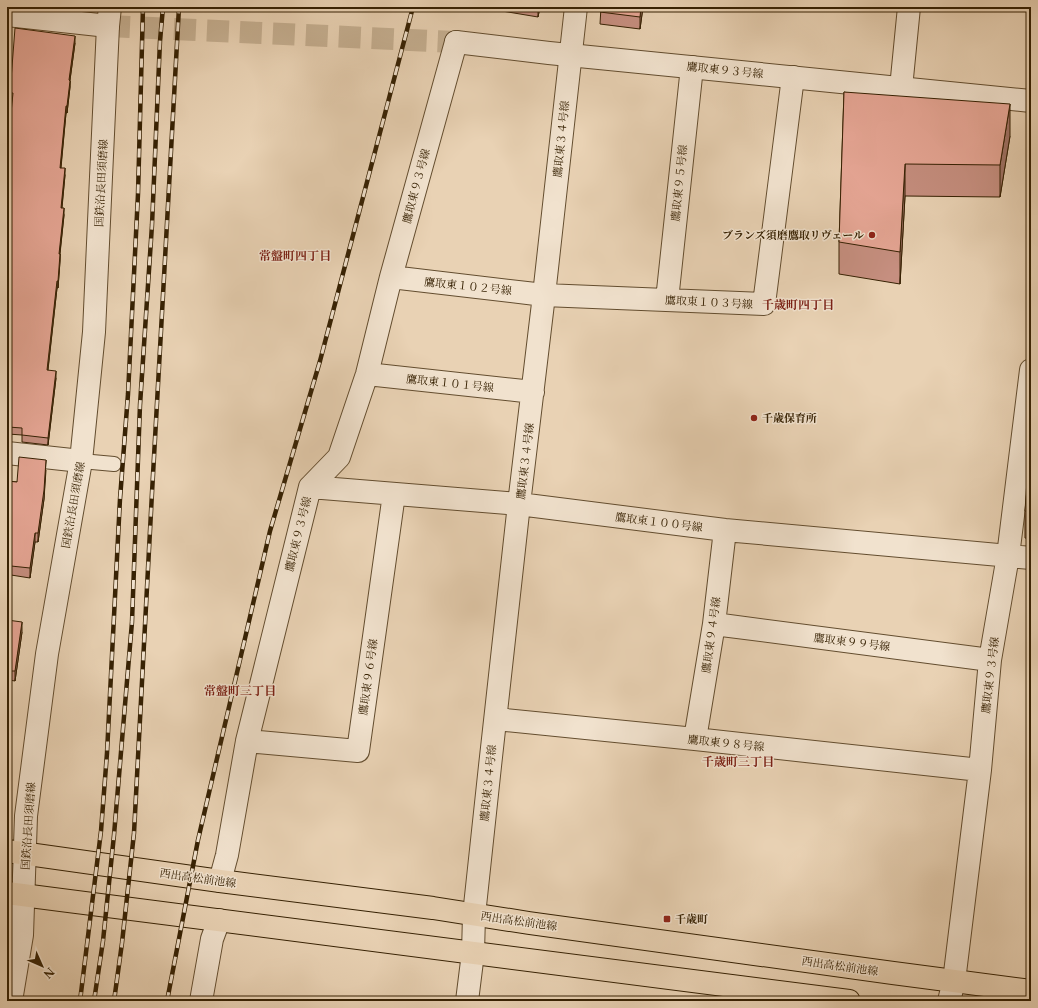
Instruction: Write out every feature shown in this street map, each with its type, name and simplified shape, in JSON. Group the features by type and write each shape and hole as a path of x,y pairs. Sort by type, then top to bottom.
{"main road":[{"name":"西出高松前池線","path":"16,852 220,881 432,908 553,926 951,991 1031,990"},
{"path":"15,894 850,1001"}],"street":[{"name":"鷹取東３４号線","path":"468,1001 473,953 474,915 576,7"},
{"path":"901,88 909,7"},
{"path":"7,15 109,17"},
{"name":"国鉄沿長田須磨線","path":"11,1001 22,935 15,894 16,852 26,816 47,654 81,461 94,332 109,17"},
{"name":"鷹取東９３号線","path":"220,881 227,855 247,741 305,486 339,457 367,374 391,277 456,42 549,53 1031,101"},
{"name":"鷹取東９５号線","path":"667,300 692,67"},
{"name":"鷹取東１０３号線","path":"544,295 764,304 794,77"},
{"name":"鷹取東１０２号線","path":"391,277 544,295"},
{"name":"鷹取東９３号線","path":"951,991 980,770 990,660 1008,556 1031,370"},
{"name":"鷹取東１０１号線","path":"367,374 533,392"},
{"path":"7,453 81,461"},
{"name":"鷹取東１００号線","path":"305,486 520,504 725,530 1031,558"},
{"name":"鷹取東９６号線","path":"247,741 358,751 394,494"},
{"name":"鷹取東９４号線","path":"695,739 714,624 725,530"},
{"name":"鷹取東９９号線","path":"714,624 990,660"},
{"name":"鷹取東９８号線","path":"496,719 980,770"},
{"path":"201,1001 212,939 219,920"}],"lane":[{"path":"81,461 114,464"}],"building":[{"path":"601,7 641,7 640,17 600,12"},
{"path":"15,28 75,36 60,168 65,168 61,208 64,208 59,254 58,281 47,370 56,371 48,438 22,435 22,428 8,427 7,424 7,159 13,93 10,93"},
{"name":"ブランズ須磨鷹取リヴェール","path":"844,92 1010,104 1000,165 905,164 900,252 839,242"},
{"path":"1031,445 1031,512 1025,511"},
{"path":"19,457 46,460 44,490 38,533 35,533 30,568 11,566 7,595 7,481 17,482"},
{"path":"7,620 22,622 15,671 9,671 7,682"},
{"path":"554,997 583,1001 554,1001"}],"tunnel":[{"path":"108,26 456,42"}],"railway":[{"path":"80,1001 101,831 107,753 138,194 143,7"},
{"path":"94,1001 103,941 114,835 132,622 140,405 152,225 160,41 163,7"},
{"path":"114,1001 134,833 179,7"},
{"path":"167,1001 198,840 270,531 320,361 413,7"}],"place":[{"name":"ブランズ須磨鷹取リヴェール","path":"872,235"},
{"name":"千歳保育所","path":"754,418"},
{"name":"千歳町","path":"667,919"}],"district":[{"name":"常盤町四丁目","path":"295,256"},
{"name":"千歳町四丁目","path":"798,305"},
{"name":"常盤町三丁目","path":"240,691"},
{"name":"千歳町三丁目","path":"738,762"}]}
